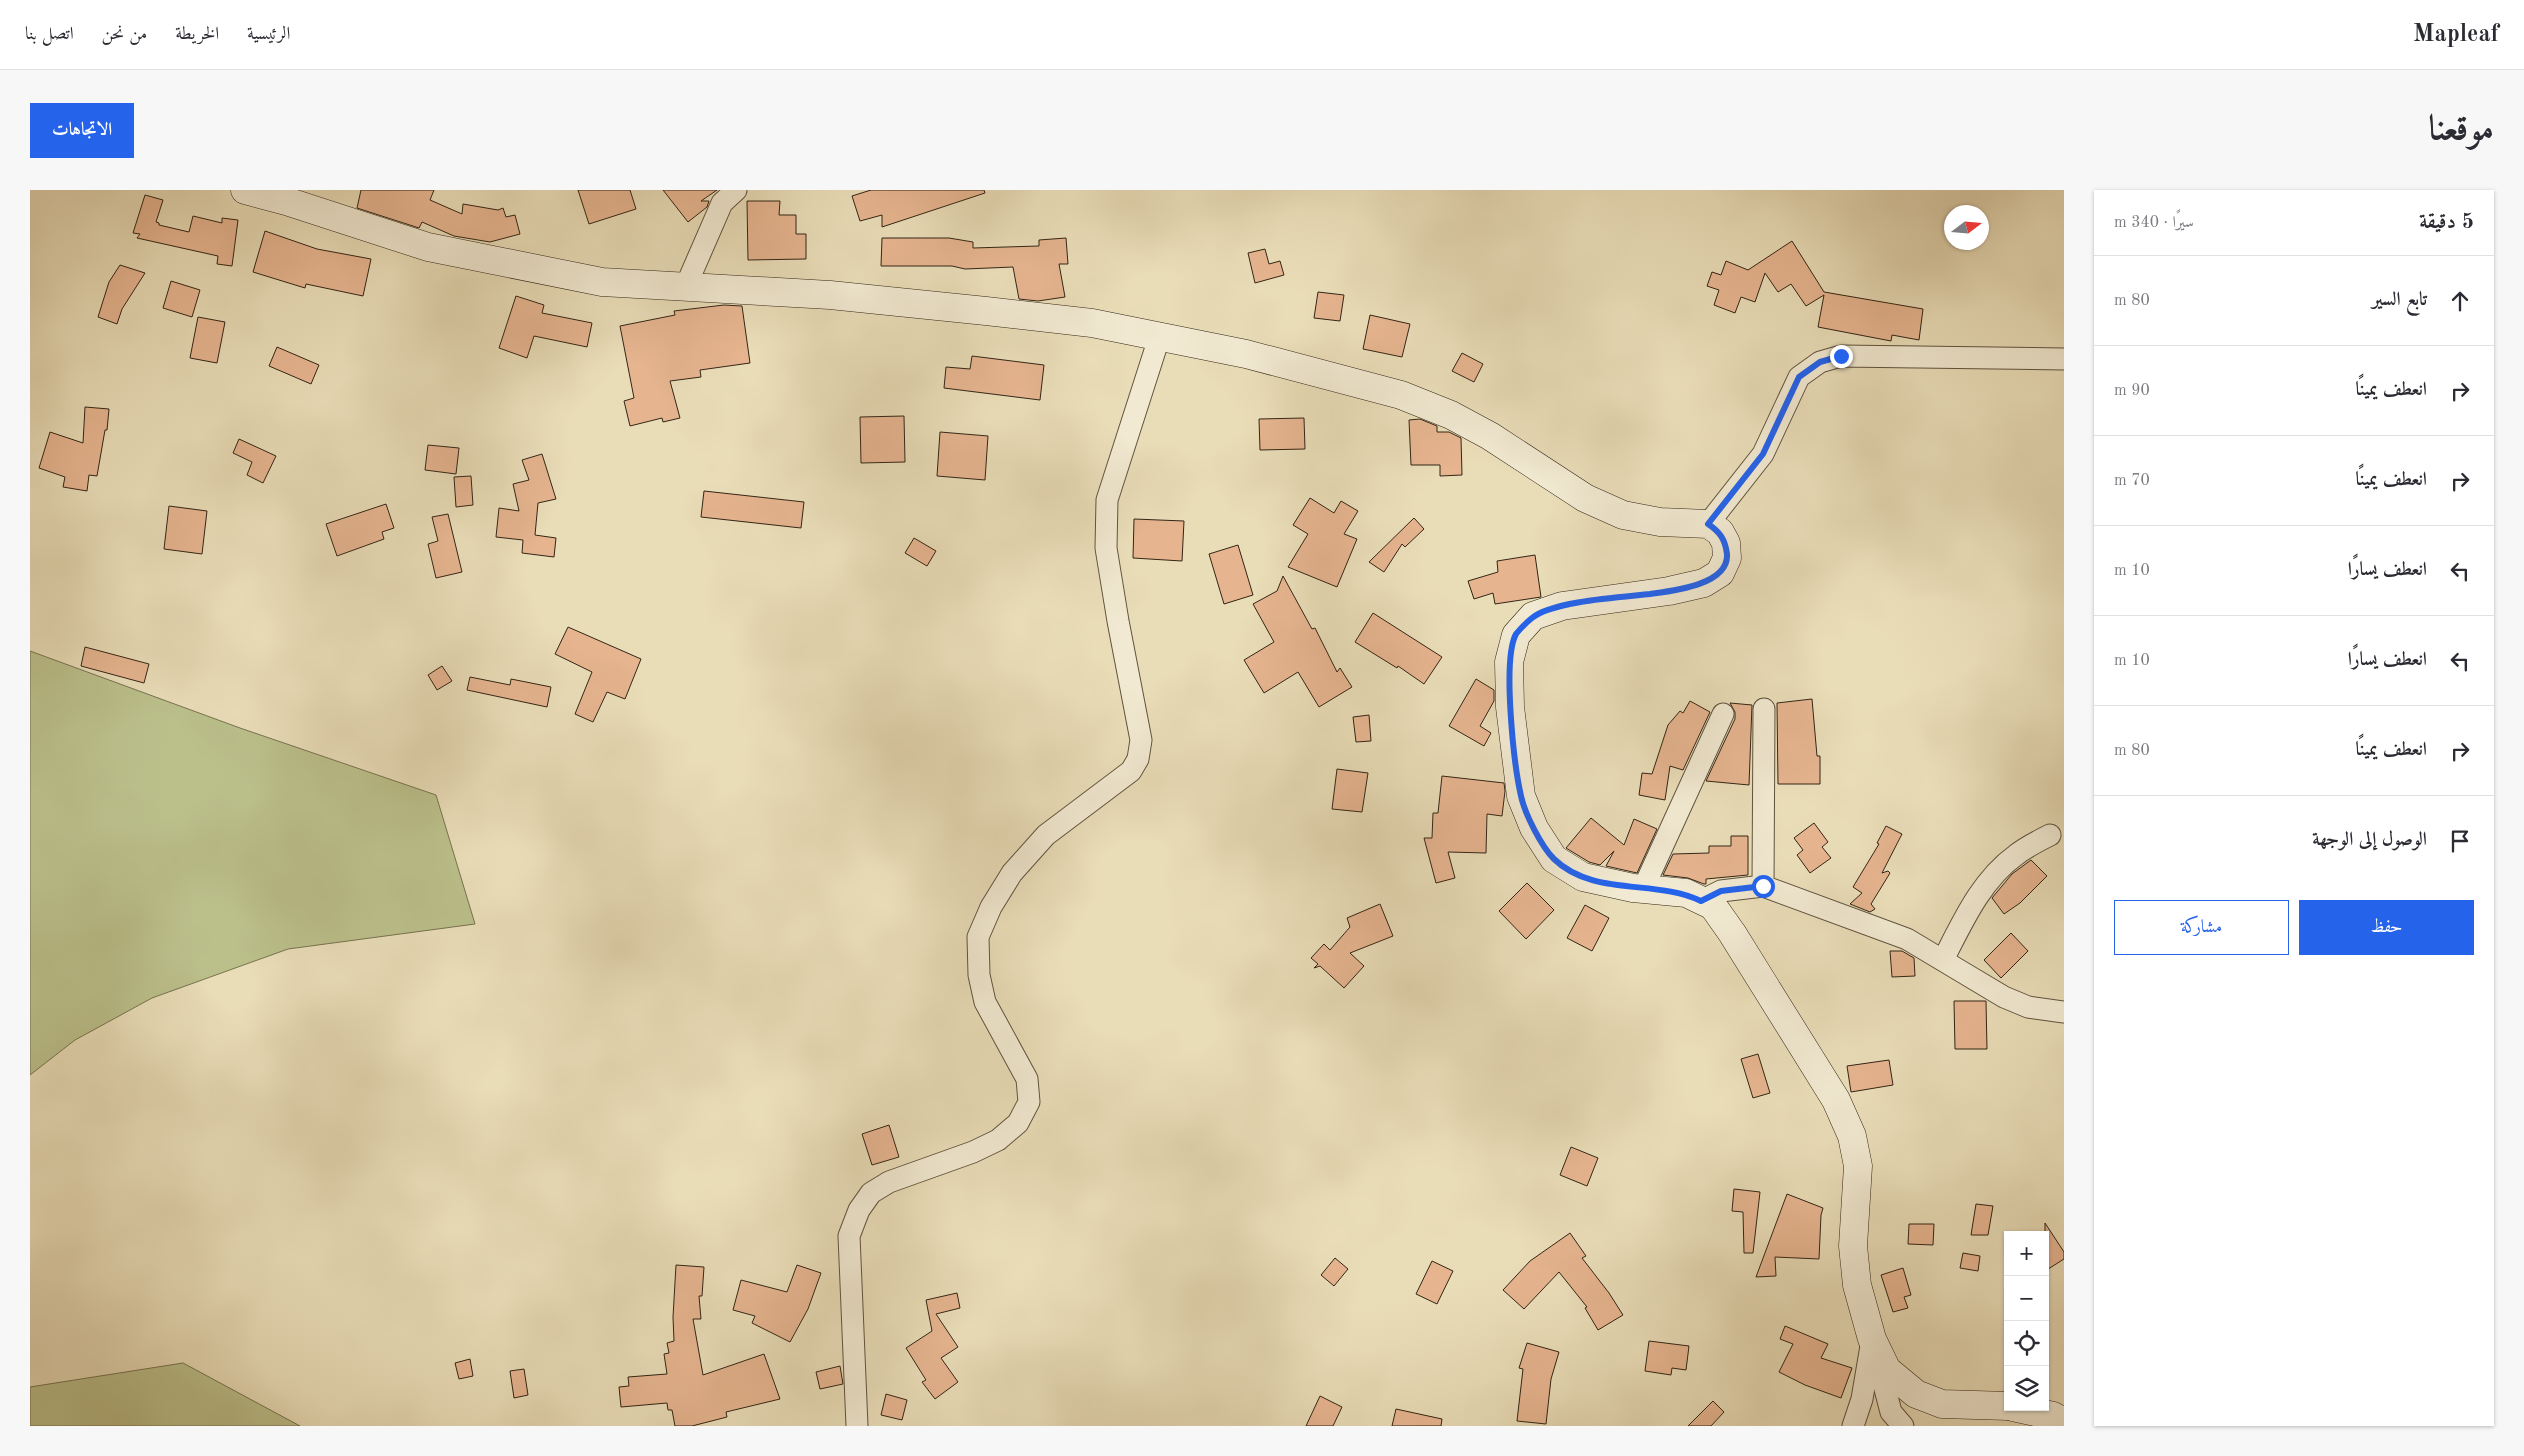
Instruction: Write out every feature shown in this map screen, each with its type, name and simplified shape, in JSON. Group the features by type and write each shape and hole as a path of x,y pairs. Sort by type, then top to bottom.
{"street":[{"path":"245,190 286,201 428,247 602,282 685,288 830,294 1092,323 1160,335 1246,354 1401,395 1451,415 1490,436 1585,498 1623,515 1660,522 1708,524 1720,532 1726,544 1727,558 1720,573 1704,583 1669,591 1562,606 1534,616 1516,635 1509,662 1510,707 1521,796 1534,828 1554,859 1583,877 1643,889 1686,893 1713,906 1732,933 1836,1100 1852,1136 1858,1166 1854,1246 1857,1285 1891,1412 1902,1426"},
{"path":"685,288 722,203 736,190"},
{"path":"857,1426 849,1236 858,1210 871,1194 889,1182 973,1152 998,1140 1018,1123 1029,1102 1027,1079 985,1002 979,975 978,938 991,907 1012,874 1046,836 1131,771 1138,759 1141,740 1106,548 1107,500 1160,335"},
{"path":"1708,524 1763,454 1799,377 1820,362 1841,356 2064,359"},
{"path":"1763,886 1764,709"},
{"path":"1643,889 1722,714"},
{"path":"1943,960 1967,913 1994,876 2015,855 2050,835"},
{"path":"1701,901 1721,891 1763,886 1907,938 2004,998 2028,1008 2062,1010"},
{"path":"1872,1339 1887,1370 1916,1394 1942,1404 2004,1406"},
{"path":"1853,1426 1862,1399 1872,1339"},
{"path":"2031,1411 2053,1416 2064,1422"}],"green space":[{"path":"30,651 240,728 436,795 475,924 288,949 152,998 75,1040 30,1075"},
{"path":"183,1363 300,1426 30,1426 30,1387"}],"building":[{"path":"361,190 434,190 430,200 462,214 463,204 498,210 503,208 506,217 515,215 520,234 490,242 454,236 422,222 419,228 357,208"},
{"path":"578,190 630,190 636,209 589,224"},
{"path":"663,190 717,190 701,201 709,201 707,207 688,222"},
{"path":"871,190 984,190 985,193 882,227 882,215 860,221 852,196"},
{"path":"145,195 163,200 156,222 159,225 189,232 193,216 222,223 222,218 238,220 232,266 217,264 218,256 137,238 140,234 133,233"},
{"path":"747,201 780,201 779,215 796,215 796,234 806,234 806,259 748,260"},
{"path":"265,231 317,249 371,259 363,296 306,284 305,288 253,272"},
{"path":"882,238 949,238 973,242 973,248 1039,246 1039,240 1066,238 1068,264 1059,264 1065,297 1038,301 1019,299 1013,267 965,269 952,266 881,266"},
{"path":"1792,241 1824,292 1923,309 1919,340 1892,335 1891,341 1818,327 1824,295 1806,306 1791,284 1778,292 1765,273 1755,302 1741,297 1735,313 1714,305 1719,290 1707,286 1712,272 1721,275 1726,261 1748,270"},
{"path":"1265,249 1269,264 1280,261 1284,275 1255,283 1248,253"},
{"path":"120,265 145,273 122,309 117,324 98,317 109,282"},
{"path":"171,281 200,290 192,317 163,308"},
{"path":"1318,292 1344,295 1340,321 1314,318"},
{"path":"516,296 544,305 542,313 592,323 587,347 534,336 527,358 499,348"},
{"path":"724,305 742,306 750,363 700,370 701,377 670,381 680,418 663,422 662,418 630,426 624,401 634,398 620,326 675,315 674,311"},
{"path":"1370,315 1410,324 1402,357 1363,349"},
{"path":"198,317 225,322 217,363 190,358"},
{"path":"277,347 319,365 311,384 269,366"},
{"path":"1462,353 1483,364 1474,382 1452,371"},
{"path":"972,356 1044,365 1040,400 944,388 946,367 970,369"},
{"path":"85,407 109,409 107,430 105,430 97,476 89,475 87,491 63,487 65,477 39,468 50,432 83,443"},
{"path":"904,416 905,462 861,463 860,417"},
{"path":"1304,418 1305,449 1260,450 1259,419"},
{"path":"1420,419 1437,426 1437,432 1449,432 1461,438 1462,475 1440,476 1440,465 1411,465 1409,420"},
{"path":"940,432 988,436 985,480 937,476"},
{"path":"239,439 276,456 263,483 247,475 252,462 233,453"},
{"path":"428,445 459,448 456,474 425,470"},
{"path":"542,454 556,499 538,503 535,535 556,538 554,557 522,553 523,540 496,537 499,508 519,511 513,484 529,480 522,460"},
{"path":"471,476 473,505 456,507 454,477"},
{"path":"704,491 804,502 801,528 701,517"},
{"path":"1310,498 1334,513 1341,501 1358,511 1344,534 1357,539 1337,587 1288,567 1308,534 1293,525"},
{"path":"386,504 394,528 382,532 384,539 337,556 326,524"},
{"path":"169,506 207,511 202,554 164,549"},
{"path":"448,514 462,572 436,578 428,544 438,541 432,517"},
{"path":"1414,518 1424,529 1405,547 1402,544 1384,572 1369,562"},
{"path":"1134,519 1184,521 1182,561 1133,558"},
{"path":"914,538 936,551 927,566 905,553"},
{"path":"1238,545 1253,595 1224,604 1209,554"},
{"path":"1535,555 1541,597 1495,604 1493,593 1474,599 1468,581 1498,572 1497,561"},
{"path":"1283,576 1312,629 1315,628 1337,672 1340,668 1352,687 1319,707 1298,672 1264,693 1244,660 1274,642 1253,604 1277,591"},
{"path":"1373,613 1442,657 1424,684 1398,666 1397,668 1355,642"},
{"path":"568,627 641,659 625,699 607,692 593,722 575,714 592,672 555,654"},
{"path":"85,647 149,664 144,683 81,666"},
{"path":"442,666 452,681 437,690 428,675"},
{"path":"470,677 510,685 511,679 551,687 547,707 467,690"},
{"path":"1476,679 1494,690 1494,701 1480,726 1491,733 1484,746 1449,726"},
{"path":"1812,699 1817,756 1820,756 1820,784 1778,784 1777,703"},
{"path":"1690,701 1710,712 1683,770 1670,766 1665,800 1639,795 1642,773 1652,774 1668,725 1680,711 1683,713"},
{"path":"1730,703 1752,705 1749,785 1706,781 1735,719 1735,712"},
{"path":"1369,715 1371,741 1356,742 1353,717"},
{"path":"1337,769 1368,773 1362,812 1332,809"},
{"path":"1442,776 1504,783 1505,791 1502,816 1487,814 1486,853 1448,852 1455,878 1436,883 1424,838 1432,838 1433,813 1438,813"},
{"path":"1591,818 1624,845 1634,819 1657,829 1637,873 1606,866 1614,851 1600,865 1589,862 1566,848"},
{"path":"1814,823 1828,842 1822,847 1831,858 1810,873 1797,855 1803,850 1794,838"},
{"path":"1886,826 1902,834 1882,873 1888,871 1890,873 1871,904 1875,909 1870,912 1850,904 1862,893 1853,887 1879,844 1877,843"},
{"path":"1731,836 1748,836 1748,875 1706,879 1706,884 1704,884 1688,878 1663,875 1673,854 1709,853 1709,846 1731,846"},
{"path":"2031,860 2047,876 2020,903 2004,914 1992,898 2012,874"},
{"path":"1527,883 1554,910 1526,939 1499,911"},
{"path":"1380,904 1393,936 1350,953 1364,966 1344,988 1320,966 1314,968 1318,964 1311,958 1324,944 1330,950 1350,927 1347,918"},
{"path":"1585,905 1609,918 1592,951 1567,938"},
{"path":"2011,933 2028,951 2001,978 1984,960"},
{"path":"1890,951 1902,951 1914,958 1915,976 1892,977"},
{"path":"1954,1001 1986,1001 1987,1049 1955,1049"},
{"path":"1758,1054 1770,1093 1753,1098 1741,1059"},
{"path":"1889,1060 1893,1085 1851,1092 1847,1066"},
{"path":"889,1125 899,1157 872,1165 862,1134"},
{"path":"1571,1147 1598,1158 1587,1186 1560,1175"},
{"path":"1734,1189 1760,1192 1753,1253 1744,1253 1743,1212 1732,1211"},
{"path":"1787,1194 1823,1208 1819,1259 1775,1257 1776,1276 1756,1277"},
{"path":"1976,1204 1993,1206 1988,1235 1971,1235"},
{"path":"2045,1223 2064,1252 2064,1259 2049,1268 2049,1231 2045,1231"},
{"path":"1909,1224 1934,1224 1933,1245 1908,1244"},
{"path":"1570,1233 1586,1256 1582,1258 1623,1315 1598,1330 1585,1308 1587,1307 1559,1272 1524,1309 1503,1290 1530,1261"},
{"path":"1963,1253 1980,1256 1978,1271 1960,1268"},
{"path":"1335,1258 1348,1269 1334,1286 1321,1275"},
{"path":"1432,1261 1453,1271 1437,1304 1416,1294"},
{"path":"676,1265 704,1267 702,1296 699,1296 701,1319 693,1319 703,1375 764,1354 780,1399 726,1412 727,1417 692,1426 675,1426 672,1410 668,1410 667,1403 621,1407 619,1387 629,1386 628,1377 667,1374 664,1354 669,1353 667,1343 674,1341 673,1317"},
{"path":"797,1265 821,1273 808,1309 790,1342 752,1323 755,1316 733,1310 741,1280 787,1292"},
{"path":"1903,1268 1911,1295 1904,1297 1908,1308 1893,1312 1881,1275"},
{"path":"957,1293 960,1308 936,1314 958,1347 941,1358 958,1382 935,1399 922,1382 926,1380 906,1348 932,1331 926,1300"},
{"path":"1785,1326 1828,1344 1821,1358 1852,1368 1841,1398 1805,1385 1779,1372 1793,1344 1780,1339"},
{"path":"1649,1341 1689,1346 1686,1370 1672,1368 1671,1375 1645,1371"},
{"path":"1527,1343 1559,1352 1551,1379 1546,1424 1517,1421 1523,1369 1519,1368"},
{"path":"470,1359 473,1376 459,1379 455,1363"},
{"path":"840,1366 843,1384 820,1389 816,1372"},
{"path":"524,1369 528,1395 514,1398 510,1371"},
{"path":"886,1394 907,1400 902,1420 881,1415"},
{"path":"1320,1396 1342,1407 1333,1426 1306,1426"},
{"path":"1713,1401 1724,1412 1711,1426 1688,1426"},
{"path":"1396,1409 1442,1419 1441,1426 1392,1426"}],"route":[{"path":"1763,886 1721,891 1701,901 1686,893 1633,888 1583,877 1554,859 1534,828 1521,796 1510,707 1509,662 1516,635 1534,616 1562,606 1669,591 1704,583 1720,573 1727,558 1726,544 1720,532 1708,524 1763,454 1799,377 1820,362 1841,356"}]}
